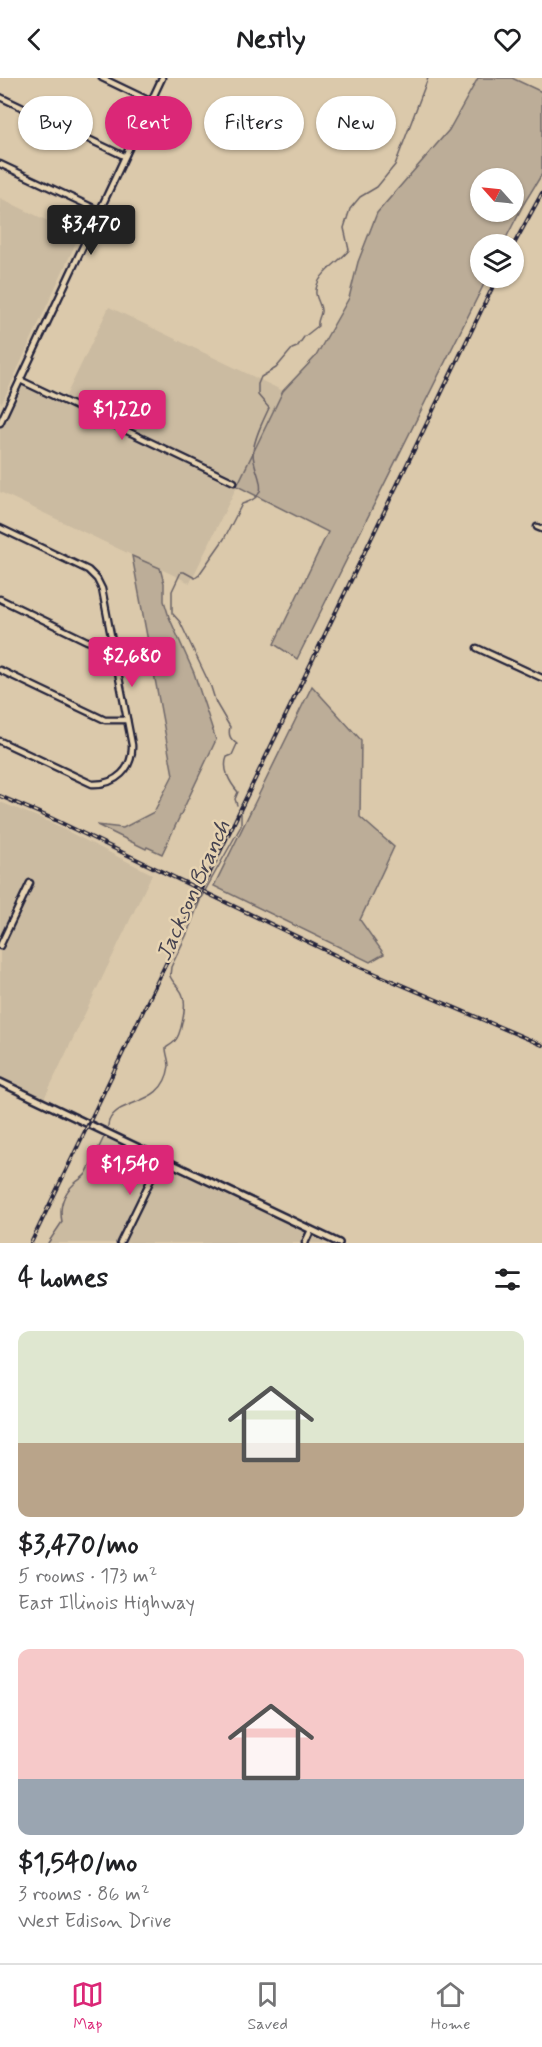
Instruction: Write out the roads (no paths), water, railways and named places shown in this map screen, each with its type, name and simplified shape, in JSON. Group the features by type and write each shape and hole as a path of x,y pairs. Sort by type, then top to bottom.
{"main road":[{"path":"0,1082 339,1243"}],"street":[{"path":"102,78 140,96"},
{"path":"153,96 162,78"},
{"path":"0,97 124,156"},
{"path":"0,423 127,150"},
{"path":"0,164 100,211"},
{"path":"20,380 234,482"},
{"path":"0,528 88,570 97,579 102,589 132,745 131,758 122,773 108,782 95,784 84,781 0,741"},
{"path":"0,599 87,641 99,644 112,641"},
{"path":"477,648 542,678"},
{"path":"0,670 102,719 127,720"},
{"path":"0,946 30,883"},
{"path":"120,1243 161,1159"},
{"path":"305,1243 311,1230"}],"waterway":[{"name":"Jackson Branch","path":"237,805 235,799 238,792 225,766 227,757 232,755 237,744 230,737 230,727 216,703 211,687 180,622 172,613 172,591 181,572 195,578 198,576 224,539 242,504 258,495 260,483 253,453 257,436 269,408 258,395 258,384 261,377 276,368 292,349 297,347 304,337 318,326 321,310 316,287 323,275 349,250 344,228 350,209 360,197 377,187 395,165 428,78"},
{"name":"Jackson Branch","path":"107,1130 114,1113 150,1096 165,1080 169,1066 166,1048 177,1039 183,1020 184,1006 182,993 170,976 171,967 201,898 241,826 241,813"},
{"name":"Jackson Branch","path":"48,1243 62,1222 61,1206 64,1197 70,1188 86,1174 105,1135"}],"railway":[{"path":"520,234 542,193"},
{"path":"31,1243 492,288"},
{"path":"0,796 51,818 362,968 542,1045"}]}
